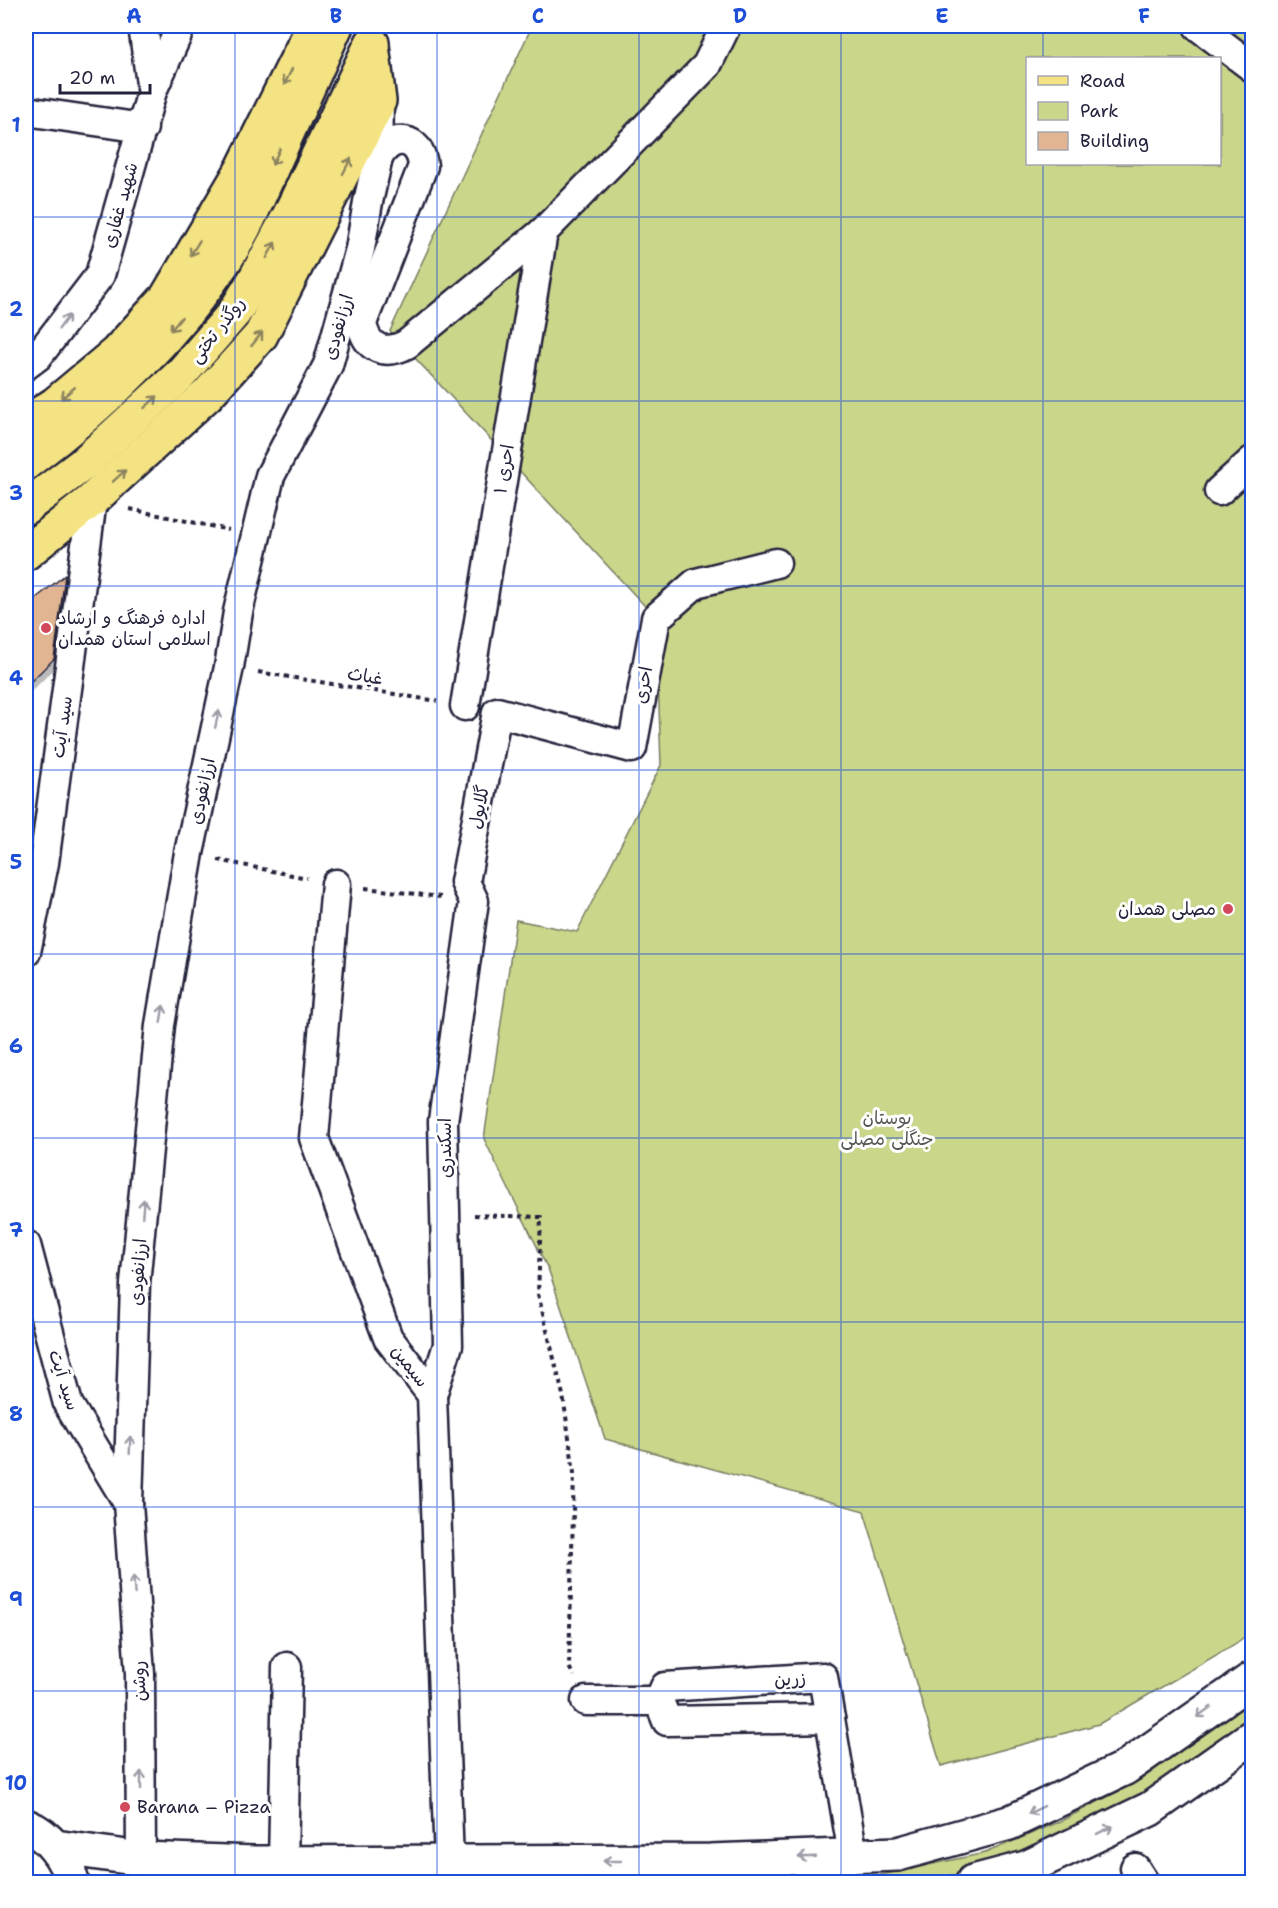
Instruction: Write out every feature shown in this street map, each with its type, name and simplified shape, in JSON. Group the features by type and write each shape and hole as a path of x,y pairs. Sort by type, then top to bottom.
{"main road":[{"path":"26,423 55,404 116,353 167,297 242,170 311,29 315,26"},
{"name":"روگذر تختی","path":"26,463 121,385 160,343 224,262 243,228 336,26"},
{"path":"26,553 92,500 207,395 261,335 379,101 376,35"},
{"name":"روگذر تختی","path":"26,507 83,464 179,376 234,313 290,214 376,35"},
{"path":"55,1847 141,1859 283,1863 711,1861 898,1854 1009,1823 1125,1768 1252,1679"},
{"path":"973,1882 1026,1868 1150,1809 1252,1737"},
{"path":"26,1826 55,1847 69,1870 72,1882"}],"street":[{"path":"144,26 152,91"},
{"name":"شهید غفاری","path":"26,364 38,356 100,275 152,91 181,26"},
{"path":"378,158 382,149 399,140 417,147 423,156 423,166 362,322 367,338 380,348 389,351 407,344 543,232 707,65 726,26"},
{"path":"1198,26 1252,67"},
{"name":"ارزانفودی","path":"128,1503 135,1284 160,1025 189,853 229,667 238,612 270,476 328,365 360,249 378,158 379,101"},
{"path":"26,111 142,128"},
{"name":"احری ۱","path":"465,706 543,232"},
{"path":"1220,491 1252,461"},
{"name":"سید آیت","path":"26,952 44,862 92,500"},
{"name":"احری","path":"497,712 632,748 656,618 696,583 776,563"},
{"name":"گلایول","path":"474,901 465,882 497,712"},
{"name":"سیمین","path":"336,884 314,1138 388,1338 432,1395 449,1862"},
{"name":"اسکندری","path":"432,1395 448,1345 444,1121 474,901"},
{"name":"سید آیت","path":"26,1245 37,1331 68,1404 128,1503"},
{"name":"روشن","path":"128,1503 140,1674 141,1859"},
{"path":"283,1863 287,1667"},
{"name":"زرین","path":"659,1701 665,1687 823,1677 853,1855"},
{"path":"586,1701 659,1701 667,1721 830,1718"}],"path":[{"path":"92,500 256,536"},
{"name":"غیاث","path":"229,667 465,706"},
{"path":"446,1215 541,1217 538,1294 563,1395 574,1473 569,1667 586,1701"}],"green space":[{"name":"بوستان جنگلی مصلی","path":"532,26 1252,26 1252,1631 1235,1644 1099,1724 941,1766 864,1511 605,1439 549,1271 484,1139 516,920 577,932 661,765 656,618 390,331"},
{"path":"1252,1701 1252,1724 1183,1775 1036,1848 964,1873 912,1882 174,1882 173,1875 785,1881 872,1877 985,1853 1059,1822 1140,1780"}],"building":[{"name":"اداره فرهنگ و ارشاد اسلامی استان همدان","path":"65,575 54,659 26,686 26,606"}],"place":[{"name":"اداره فرهنگ و ارشاد اسلامی استان همدان","path":"46,628"},
{"name":"مصلی همدان","path":"1228,909"},
{"name":"Barana – Pizza","path":"125,1807"}]}
